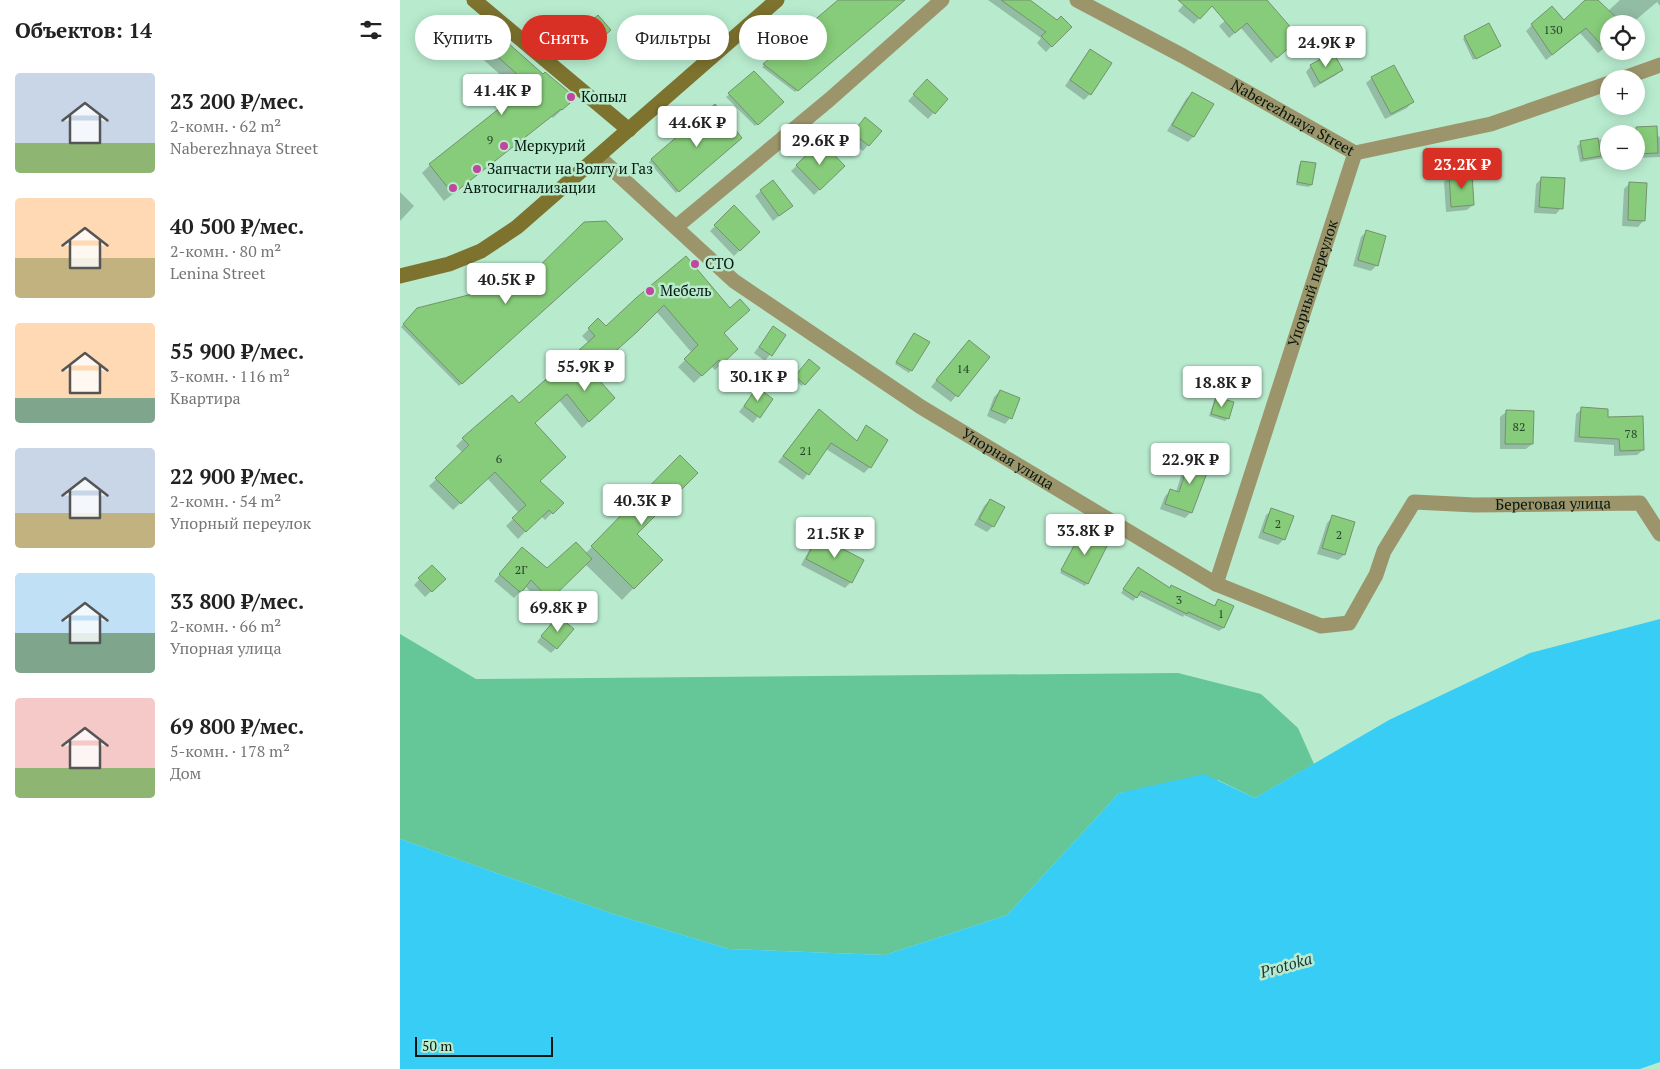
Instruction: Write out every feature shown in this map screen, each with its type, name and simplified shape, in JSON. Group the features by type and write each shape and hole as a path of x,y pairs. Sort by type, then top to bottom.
{"main road":[{"path":"474,0 629,130"},
{"path":"400,276 450,264 481,251 517,227 777,0"}],"street":[{"path":"676,227 829,100 942,0"},
{"name":"Naberezhnaya Street","path":"1077,0 1192,61 1355,153 1491,124 1600,86"},
{"path":"1645,70 1660,65"},
{"name":"Упорный переулок","path":"1216,584 1355,153"},
{"name":"Упорная улица","path":"599,157 734,281 922,407 1216,584 1321,626 1349,623 1376,575 1384,551 1414,502 1431,503"},
{"name":"Береговая улица","path":"1431,503 1475,505 1640,504 1660,534"}],"green space":[{"path":"400,634 476,679 1178,673 1261,694 1298,728 1314,764 1255,798 1218,780 1119,793 1007,915 885,955 729,949 610,913 400,839"}],"water":[{"name":"Protoka","path":"1660,619 1660,1062 1640,1069 400,1069 400,839 610,913 729,949 885,955 1007,915 1119,793 1204,774 1255,798 1389,720 1530,653"}],"building":[{"path":"838,0 905,0 798,91 763,64 768,60 827,60 827,15 820,15"},
{"path":"1001,0 1030,0 1057,20 1061,16 1072,27 1052,47 1041,36 1046,32"},
{"path":"1178,0 1267,0 1300,38 1277,58 1247,23 1235,33 1212,6 1200,19"},
{"path":"1585,0 1598,0 1614,15 1600,15 1600,43 1586,28 1552,55 1531,24 1552,6 1564,20"},
{"path":"1489,23 1501,46 1476,59 1464,36"},
{"path":"607,25 611,30 607,34"},
{"path":"511,46 521,54 521,60 527,60 543,74 545,72 576,98 453,194 429,164 529,85 501,60 511,60"},
{"path":"1090,49 1112,63 1091,95 1070,80"},
{"path":"1333,52 1343,70 1320,83 1310,65"},
{"path":"1394,65 1414,102 1391,114 1371,77"},
{"path":"754,71 784,102 758,125 728,93"},
{"path":"927,79 948,99 935,114 913,94"},
{"path":"1192,92 1214,104 1194,137 1172,125"},
{"path":"715,104 742,138 679,192 651,159"},
{"path":"865,117 882,131 869,146 853,133"},
{"path":"1657,126 1658,153 1645,154 1645,127"},
{"path":"1598,138 1600,156 1583,159 1580,141"},
{"path":"821,141 845,166 820,190 796,165"},
{"path":"1301,161 1316,163 1312,185 1297,182"},
{"path":"1472,173 1474,205 1451,207 1449,175"},
{"path":"1541,177 1565,178 1563,209 1539,207"},
{"path":"773,180 793,206 779,216 760,190"},
{"path":"1629,182 1647,183 1645,221 1628,220"},
{"path":"734,205 760,232 740,251 714,225"},
{"path":"606,221 623,239 462,384 403,324 417,308 524,281 584,222"},
{"path":"1366,230 1386,236 1378,266 1358,260"},
{"path":"686,256 730,308 740,299 750,310 724,333 738,349 722,364 719,360 702,376 684,359 698,345 664,305 592,372 615,398 589,422 567,394 535,423 566,457 540,481 564,503 553,514 549,510 526,532 512,518 526,505 495,472 461,504 435,478 469,445 462,438 512,395 519,403 595,336 588,328 598,318 606,326"},
{"path":"773,326 786,335 772,356 759,347"},
{"path":"914,333 930,342 912,371 896,362"},
{"path":"969,340 990,357 958,397 936,380"},
{"path":"809,359 820,368 805,385 795,376"},
{"path":"757,387 773,399 760,418 744,406"},
{"path":"1000,390 1020,398 1012,419 991,410"},
{"path":"1216,397 1234,402 1229,419 1211,414"},
{"path":"1581,407 1608,409 1608,417 1643,416 1644,450 1620,451 1619,439 1579,437"},
{"path":"819,409 857,441 866,425 888,440 871,468 831,443 809,475 783,456"},
{"path":"1506,410 1534,411 1533,444 1505,444"},
{"path":"680,455 698,473 637,534 663,560 634,589 591,546"},
{"path":"1191,455 1211,462 1192,513 1165,504 1170,489 1179,492"},
{"path":"990,499 1005,507 994,527 979,519"},
{"path":"1271,508 1294,516 1285,540 1263,532"},
{"path":"1332,515 1355,522 1345,555 1322,548"},
{"path":"1083,529 1109,542 1088,584 1061,570"},
{"path":"818,536 864,560 852,583 806,559"},
{"path":"576,542 592,559 550,600 531,580 521,593 499,574 522,547 547,568"},
{"path":"432,565 446,579 432,592 418,578"},
{"path":"1138,567 1170,588 1171,585 1215,606 1218,599 1234,606 1224,628 1188,612 1187,614 1141,591 1137,598 1123,589"},
{"path":"558,616 574,629 557,649 541,636"}],"place":[{"name":"Копыл","path":"571,97"},
{"name":"Меркурий","path":"504,146"},
{"name":"Запчасти на Волгу и Газ","path":"477,169"},
{"name":"Автосигнализации","path":"453,188"},
{"name":"СТО","path":"695,264"},
{"name":"Мебель","path":"650,291"}]}
